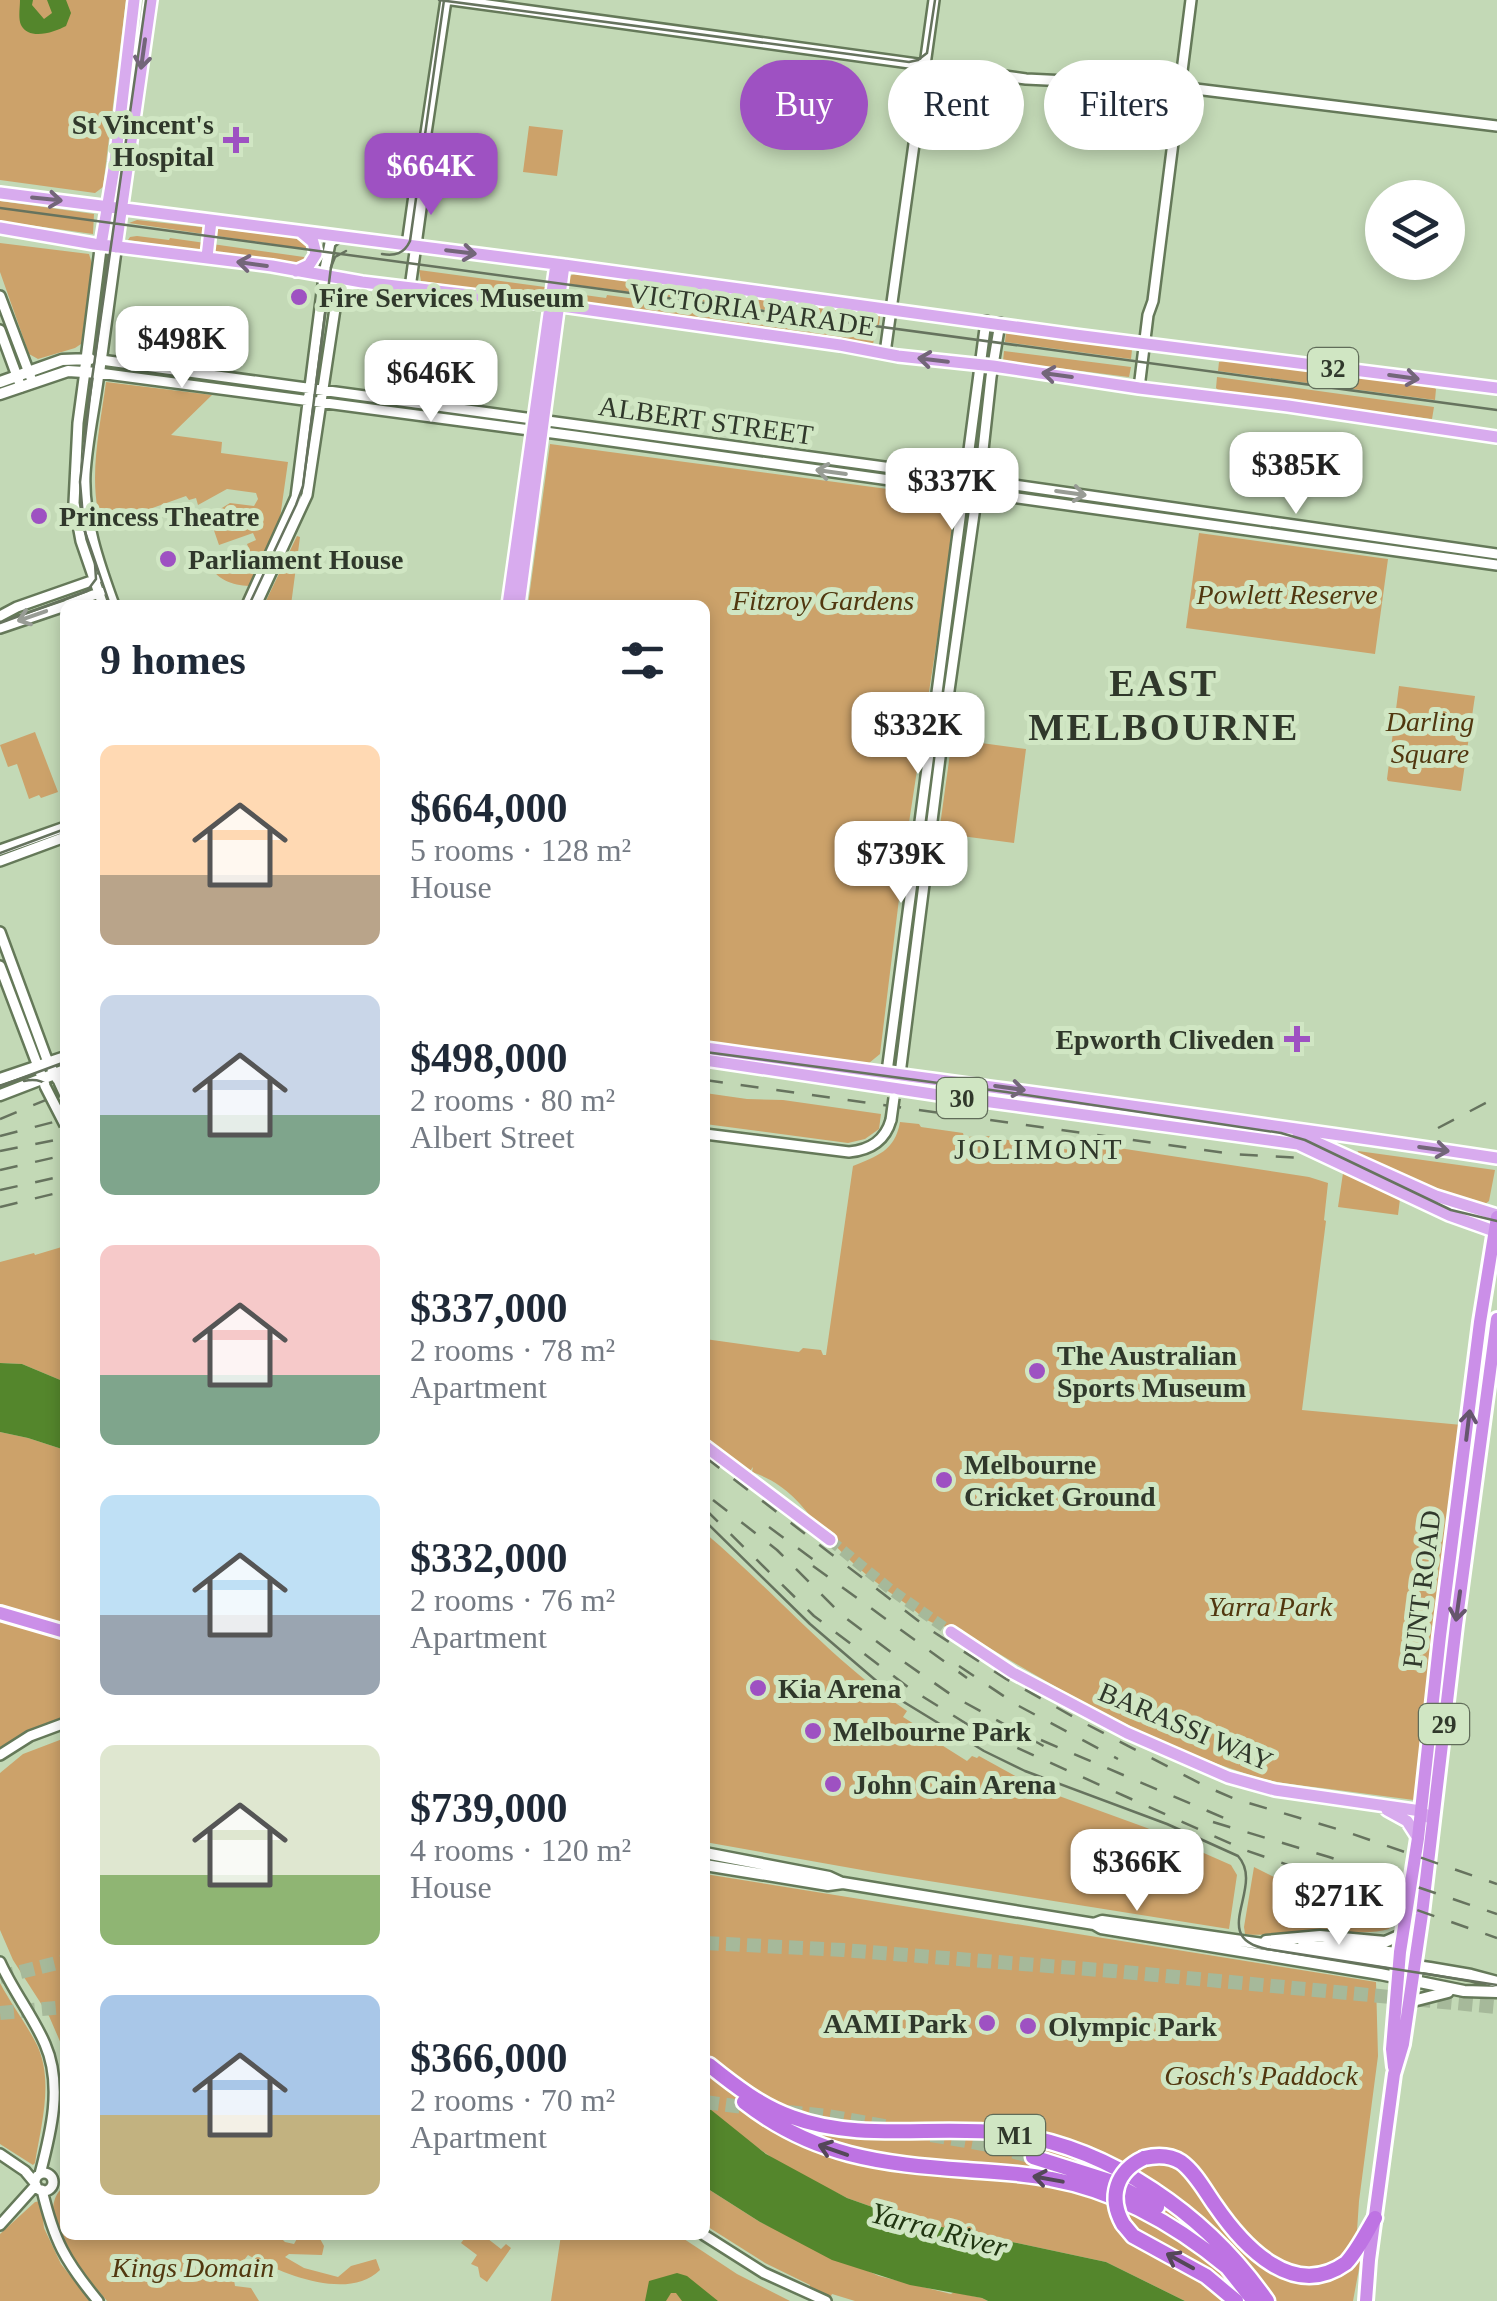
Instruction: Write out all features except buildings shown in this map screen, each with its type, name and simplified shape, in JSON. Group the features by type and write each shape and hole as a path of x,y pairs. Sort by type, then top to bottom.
{"highway":[{"name":"PUNT ROAD","path":"1394,2074 1392,2049 1399,1965 1496,1224"},
{"name":"PUNT ROAD","path":"1366,2301 1394,2074 1403,2044 1418,1939 1497,1319"},
{"path":"0,1613 60,1631"},
{"name":"M1","path":"710,2065 755,2099 794,2118 834,2128 1004,2133 1060,2145 1102,2161 1192,2220 1236,2262 1267,2301"},
{"path":"710,2066 760,2114 826,2149 885,2163 1027,2175 1082,2186 1160,2218 1227,2267"},
{"path":"1236,2301 1188,2264 1134,2236 1123,2224 1116,2207 1117,2185 1128,2168 1144,2158 1161,2156 1182,2163 1248,2251 1274,2273 1291,2281 1312,2283 1336,2273 1358,2248 1375,2218"},
{"name":"M1","path":"1033,2157 1096,2176 1152,2204 1185,2226 1227,2267 1254,2301"},
{"name":"PUNT ROAD","path":"1358,2301 1369,2260"}],"main road":[{"path":"84,371 134,0"},
{"path":"99,372 150,0"},
{"name":"VICTORIA PARADE","path":"0,193 1497,388"},
{"path":"207,257 212,220"},
{"name":"VICTORIA PARADE","path":"3,230 1497,437"},
{"path":"296,271 308,267 316,254 313,242 298,231"},
{"path":"509,600 560,264"},
{"name":"ALBERT STREET","path":"25,379 68,359 101,360"},
{"name":"ALBERT STREET","path":"25,379 63,372 99,372"},
{"path":"0,382 25,379"},
{"path":"0,394 25,379"},
{"path":"519,600 537,426"},
{"name":"30","path":"710,1049 1108,1103 1298,1144 1337,1157"},
{"path":"0,1079 60,1058"},
{"name":"30","path":"710,1061 894,1093 1106,1118 1274,1126 1294,1132 1407,1189 1449,1215 1496,1224"},
{"path":"894,1073 888,1079 894,1093"},
{"path":"0,1095 60,1076"},
{"path":"1106,1118 1108,1103"},
{"path":"1274,1126 1497,1158"},
{"path":"710,1450 830,1540"},
{"name":"BARASSI WAY","path":"951,1632 1013,1673 1127,1733 1228,1776 1275,1790 1421,1811"},
{"path":"1379,1806 1406,1819 1418,1838"},
{"path":"1421,1811 1433,1824"},
{"path":"710,1860 829,1876 843,1883 1246,1952 1414,1966 1472,1974 1497,1982"},
{"path":"1094,1924 1102,1921 1255,1942 1286,1954"},
{"path":"1255,1942 1327,1936 1385,1942 1403,1934"},
{"path":"1286,1954 1293,1938"},
{"path":"1399,1965 1418,1939"},
{"path":"1399,1965 1412,1981 1464,1991"},
{"path":"1408,2002 1464,1991 1497,1992"}],"street":[{"path":"410,288 416,181 449,0 901,60"},
{"path":"924,60 934,0"},
{"path":"1183,60 1191,0"},
{"path":"1204,90 1497,126"},
{"path":"885,354 912,150"},
{"path":"1138,388 1171,150"},
{"path":"300,499 324,276 330,244 339,236"},
{"path":"251,600 300,499 321,402 336,302 345,291 362,282"},
{"path":"0,296 25,379"},
{"path":"894,1073 979,480 986,321"},
{"path":"894,1073 964,491 987,366 1000,323"},
{"path":"0,330 25,379"},
{"name":"ALBERT STREET","path":"101,360 217,383"},
{"path":"84,371 75,516 80,541 110,600"},
{"path":"99,372 85,474 99,578"},
{"name":"ALBERT STREET","path":"99,372 309,394 323,390 392,406"},
{"name":"ALBERT STREET","path":"309,394 321,402 392,406 966,478 1497,565"},
{"name":"ALBERT STREET","path":"640,440 754,462 977,493 1404,547 1497,554"},
{"path":"754,462 755,450"},
{"path":"0,616 99,578"},
{"path":"103,600 104,592"},
{"path":"82,600 104,592"},
{"path":"257,600 258,592"},
{"path":"0,628 60,608"},
{"path":"0,850 60,829"},
{"path":"0,861 60,839"},
{"path":"0,932 27,1003 44,1083 60,1116"},
{"path":"0,966 43,1064 60,1076"},
{"path":"16,1007 27,1003"},
{"path":"710,1135 849,1152 865,1150 886,1134 894,1093"},
{"path":"0,1756 23,1739 60,1725"},
{"path":"0,1962 50,2058 55,2091 41,2182 48,2217 65,2259 98,2301"},
{"path":"0,2154 41,2182"},
{"path":"0,2225 41,2182"},
{"path":"710,2239 764,2272 826,2301"}],"green space":[{"path":"0,0 126,0 103,187 95,193 0,180"},
{"path":"529,126 563,130 557,176 523,172"},
{"path":"435,144 478,149 472,195 429,190"},
{"path":"0,201 94,214 93,234 0,221"},
{"path":"137,220 301,238 306,249 129,223"},
{"path":"137,236 311,258 300,266 128,240"},
{"path":"0,243 89,254 92,264 81,344 38,359 29,354 0,272"},
{"path":"419,270 545,287 544,294 541,298 421,281"},
{"path":"574,274 879,315 879,325 569,284"},
{"path":"570,293 875,334 873,344 569,302"},
{"path":"1006,333 1132,350 1131,359 1005,342"},
{"path":"1004,351 1131,367 1129,377 1003,361"},
{"path":"1219,362 1434,387 1435,400 1218,371"},
{"path":"1217,377 1434,407 1432,419 1219,391"},
{"path":"106,382 212,395 171,435 222,442 221,453 288,462 280,518 249,586 225,580 210,563 249,549 247,544 256,540 253,533 219,545 209,516 230,503 254,506 256,493 227,489 198,505 196,498 189,500 186,496 102,526 95,473"},
{"name":"Fitzroy Gardens","path":"550,444 955,498 942,619 906,842 880,1054 869,1063 710,1042 710,600 529,600"},
{"name":"Powlett Reserve","path":"1199,533 1388,559 1375,654 1186,628"},
{"path":"297,536 300,537 292,600 266,600"},
{"name":"Darling Square","path":"1399,686 1475,696 1461,791 1388,781"},
{"path":"35,732 58,792 29,799 17,764 8,767 0,745"},
{"path":"952,739 1026,749 1014,843 939,833"},
{"path":"710,1094 881,1114 879,1129 865,1139 848,1143 710,1125"},
{"name":"Yarra Park","path":"900,1122 963,1133 964,1137 993,1136 1023,1144 1098,1153 1099,1145 1328,1183 1302,1410 1462,1425 1414,1800 1261,1778 1177,1748 1104,1713 963,1630 924,1618 855,1565 786,1490 752,1472 753,1467 750,1471 710,1441 710,1340 799,1352 803,1348 821,1350 826,1355 853,1166 889,1146"},
{"path":"1358,1151 1495,1170 1489,1201 1484,1205 1467,1201 1357,1155"},
{"path":"1343,1173 1400,1199 1398,1215 1338,1207"},
{"path":"60,1248 60,1380 22,1364 0,1363 0,1262"},
{"path":"0,1432 60,1448 60,1622 0,1604"},
{"name":"Melbourne Park","path":"710,1537 828,1648 907,1711 903,1717 921,1732 967,1761 979,1756 1037,1788 1147,1828 1231,1865 1237,1875 1229,1929 710,1843"},
{"path":"0,1620 60,1638 60,1720 31,1731 0,1750"},
{"path":"60,1740 60,2041 0,1930 0,1773 23,1754"},
{"path":"1254,1867 1284,1882 1384,1918 1399,1907 1394,1922 1389,1929 1371,1932 1245,1934"},
{"name":"Gosch's Paddock","path":"710,1875 1376,1982 1378,2056 1359,2201 1356,2246 1361,2258 1353,2301 1185,2301 1106,2262 909,2220 847,2198 785,2167 710,2109"},
{"path":"0,1983 37,2045 45,2073 43,2118 33,2165 0,2144"},
{"path":"710,2190 760,2222 879,2276 988,2301 855,2301 832,2294 830,2298 710,2228"},
{"name":"Kings Domain","path":"60,2192 60,2235 53,2214"},
{"path":"41,2201 44,2228 61,2264 90,2301 0,2301 0,2234"},
{"name":"Kings Domain","path":"62,2240 283,2240 294,2244 296,2240 321,2240 322,2255 285,2257 304,2268 338,2277 351,2266 376,2259 380,2270 351,2284 316,2282 248,2255 233,2274 235,2286 251,2288 259,2301 107,2301"},
{"path":"489,2240 501,2249 506,2244 511,2248 487,2282 480,2277 478,2267 471,2264 477,2255 461,2243"},
{"path":"560,2240 686,2240 737,2274 790,2301 551,2301"}],"water":[{"path":"20,0 33,0 32,5 44,19 52,13 47,0 66,0 71,13 66,26 42,34 30,33 21,25"},
{"path":"0,1363 22,1364 60,1380 60,1448 0,1432"},
{"name":"Yarra River","path":"710,2109 766,2154 847,2198 909,2220 1106,2262 1185,2301 988,2301 910,2285 832,2260 710,2190"},
{"path":"677,2273 687,2276 718,2301 682,2301 671,2293 666,2301 645,2301 649,2281"}],"tunnel":[{"path":"830,1540 951,1632"},
{"path":"710,1943 1113,1971 1497,2007"},
{"path":"0,1977 60,1962"},
{"path":"0,2013 60,2007"},
{"path":"710,2103 757,2109"},
{"path":"788,2112 890,2127"},
{"path":"931,2135 1033,2157"}],"tram line":[{"path":"108,600 84,529 80,482 146,0"},
{"path":"439,0 909,62 927,53 935,0"},
{"path":"382,254 399,253 410,241 444,0"},
{"path":"0,208 1497,410"},
{"path":"251,600 303,486 331,267 335,257 346,251"},
{"path":"63,600 87,591 96,579 95,564"},
{"path":"0,623 60,601"},
{"path":"0,853 60,831"},
{"path":"710,1053 1281,1133 1305,1140 1451,1210 1497,1221"},
{"path":"0,1086 60,1064"},
{"path":"24,1081 46,1084 60,1106"},
{"path":"710,1526 810,1624 894,1696 984,1751 1025,1771 1167,1824 1238,1856 1245,1868 1246,1882 1239,1923 1241,1934 1250,1943 1267,1949 1497,1985"}],"railway":[{"path":"710,1081 1232,1154 1304,1158"},
{"path":"0,1119 60,1094"},
{"path":"1438,1128 1497,1097"},
{"path":"0,1136 60,1120"},
{"path":"0,1151 60,1139"},
{"path":"0,1170 60,1156"},
{"path":"0,1190 54,1178"},
{"path":"0,1207 60,1192"},
{"path":"710,1461 929,1629 1006,1679 1088,1725 1235,1799 1344,1831 1497,1884"},
{"path":"713,1500 777,1550 843,1616 904,1662 953,1696 1049,1749"},
{"path":"710,1514 814,1616 912,1690 975,1729 1245,1850 1497,1938"},
{"path":"769,1527 826,1569"},
{"path":"813,1566 967,1678"},
{"path":"959,1666 1017,1705 1118,1759"},
{"path":"1041,1740 1229,1820"},
{"path":"1213,1822 1497,1914"}],"place":[{"name":"St Vincent's Hospital","path":"236,140"},
{"name":"Fire Services Museum","path":"299,297"},
{"name":"Princess Theatre","path":"39,516"},
{"name":"Parliament House","path":"168,559"},
{"name":"Epworth Cliveden","path":"1297,1039"},
{"name":"The Australian Sports Museum","path":"1037,1371"},
{"name":"Melbourne Cricket Ground","path":"944,1480"},
{"name":"Kia Arena","path":"758,1688"},
{"name":"Melbourne Park","path":"813,1731"},
{"name":"John Cain Arena","path":"833,1784"},
{"name":"AAMI Park","path":"987,2023"},
{"name":"Olympic Park","path":"1028,2026"}],"district":[{"name":"EAST MELBOURNE","path":"1164,704"},
{"name":"JOLIMONT","path":"1039,1149"}]}
